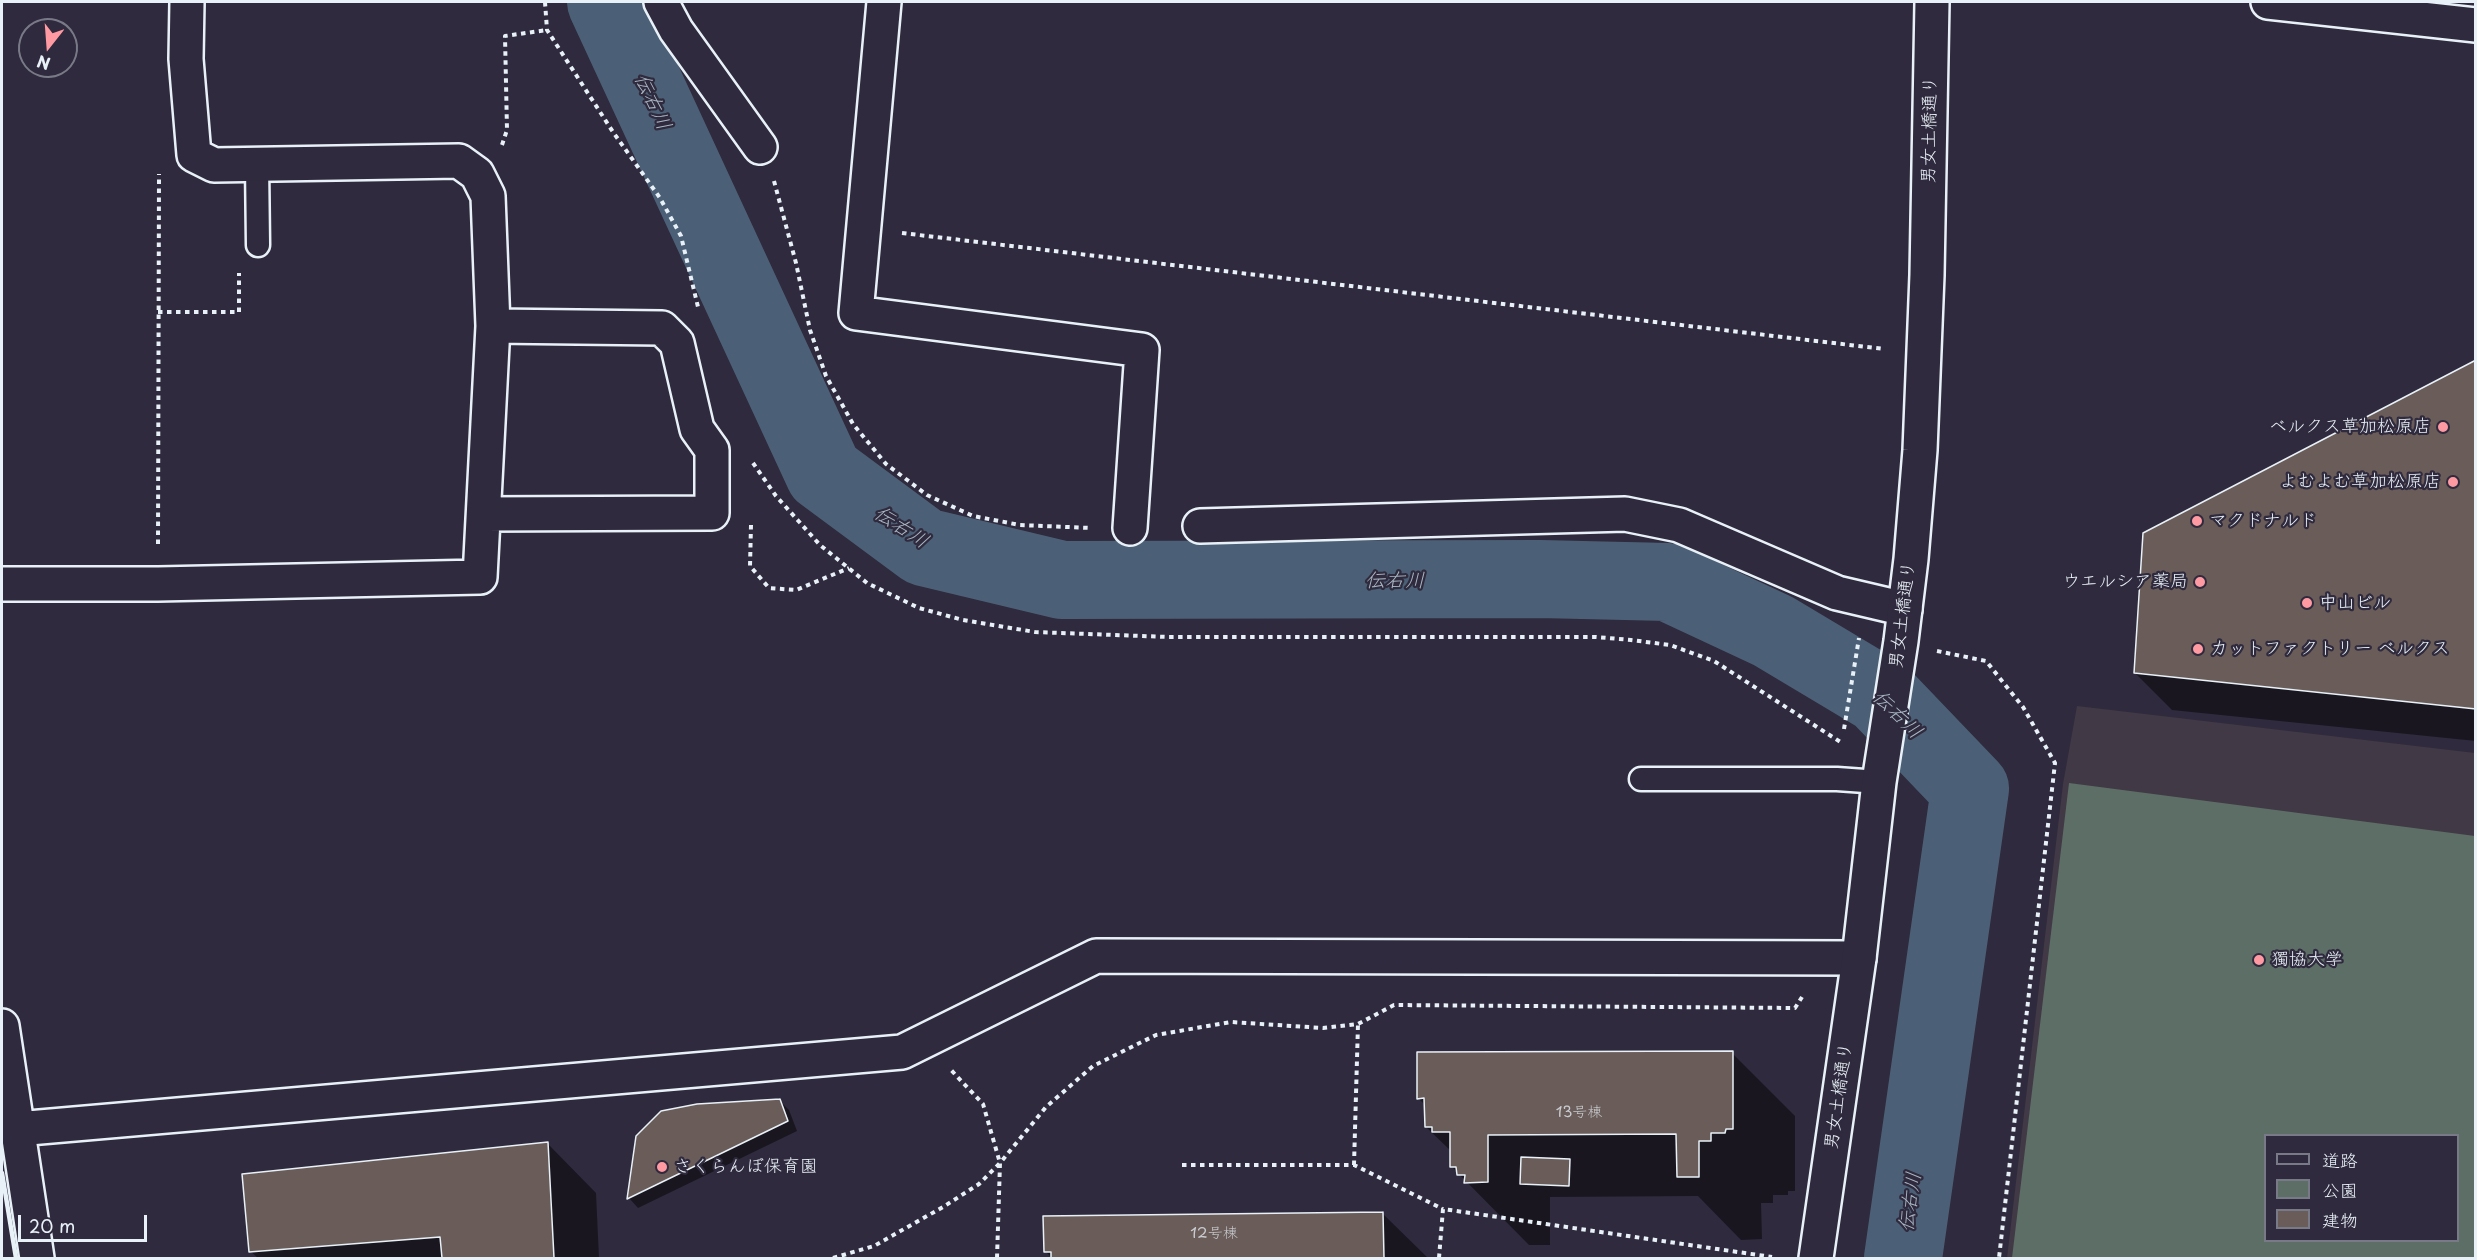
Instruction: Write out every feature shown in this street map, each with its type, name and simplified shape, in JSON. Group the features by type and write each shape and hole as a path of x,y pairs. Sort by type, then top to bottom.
{"street":[{"path":"2,584 158,584 480,577 493,326 488,196 477,174 459,161 214,165 194,155 186,59 187,2"},
{"path":"661,2 676,30 760,147"},
{"path":"884,2 856,314 1142,350 1130,528"},
{"name":"男女土橋通り","path":"1816,1258 1859,958 1879,782 1915,646 1905,609 1920,450 1932,2"},
{"path":"2268,2 2475,25"},
{"path":"484,514 712,513 712,450 697,429 676,343 662,328 493,326"},
{"path":"1200,526 1625,514 1679,525 1837,593 1905,609"},
{"path":"17,1129 902,1052 1096,956 1859,958"},
{"path":"2,1026 38,1258"}],"lane":[{"path":"257,164 258,245"},
{"path":"1641,779 1837,779 1879,782"}],"path":[{"path":"477,174 499,154 507,130 505,36 547,30"},
{"path":"760,147 780,194 810,330 826,376 853,424 886,464 927,495 974,516 1020,525 1130,528"},
{"path":"158,584 159,169"},
{"path":"864,228 1923,354"},
{"path":"158,312 239,312 239,267"},
{"path":"712,513 746,514 751,524 750,566 769,588 796,590 849,568"},
{"path":"1844,729 1858,638"},
{"path":"1915,646 1986,661 2024,707 2055,763 1999,1258"},
{"path":"833,1258 873,1246 979,1184 1046,1107 1093,1066 1156,1035 1231,1022 1323,1028 1358,1024 1394,1005 1795,1008 1804,994"},
{"path":"1354,1165 1358,1024"},
{"path":"946,1065 983,1104 999,1163 997,1258"},
{"path":"1182,1165 1354,1165 1443,1209 1772,1257"},
{"path":"1439,1258 1443,1209"}],"shaded area":[{"name":"獨協大学","path":"2077,706 2475,753 2475,1258 2007,1258 2063,784"}],"green space":[{"name":"獨協大学","path":"2069,783 2475,836 2475,1258 2012,1258"}],"building":[{"name":"中山ビル","path":"2476,360 2476,709 2134,673 2143,533"},
{"path":"1733,1051 1733,1129 1726,1129 1725,1133 1711,1133 1711,1141 1699,1141 1699,1177 1677,1177 1676,1134 1488,1135 1488,1182 1464,1183 1465,1175 1457,1175 1456,1167 1450,1167 1450,1132 1432,1132 1432,1127 1425,1127 1424,1098 1417,1099 1417,1052"},
{"name":"さくらんぼ保育園","path":"780,1099 788,1121 627,1199 636,1136 661,1111 697,1104"},
{"path":"548,1142 554,1258 442,1258 440,1237 249,1252 242,1174"},
{"path":"1521,1157 1570,1159 1569,1186 1520,1184"},
{"path":"1383,1212 1384,1258 1051,1258 1051,1252 1044,1252 1043,1216"}],"waterway":[{"name":"伝右川","path":"606,2 824,473 924,547 1062,580 1540,579 1668,582 1773,631 1880,695 1970,789 1903,1258"}],"railway":[{"path":"2,1173 16,1258"}],"place":[{"name":"ベルクス草加松原店","path":"2443,427"},
{"name":"よむよむ草加松原店","path":"2453,482"},
{"name":"マクドナルド","path":"2197,521"},
{"name":"ウエルシア薬局","path":"2200,582"},
{"name":"中山ビル","path":"2307,603"},
{"name":"カットファクトリー ベルクス","path":"2198,649"},
{"name":"獨協大学","path":"2259,960"},
{"name":"さくらんぼ保育園","path":"662,1167"}]}
